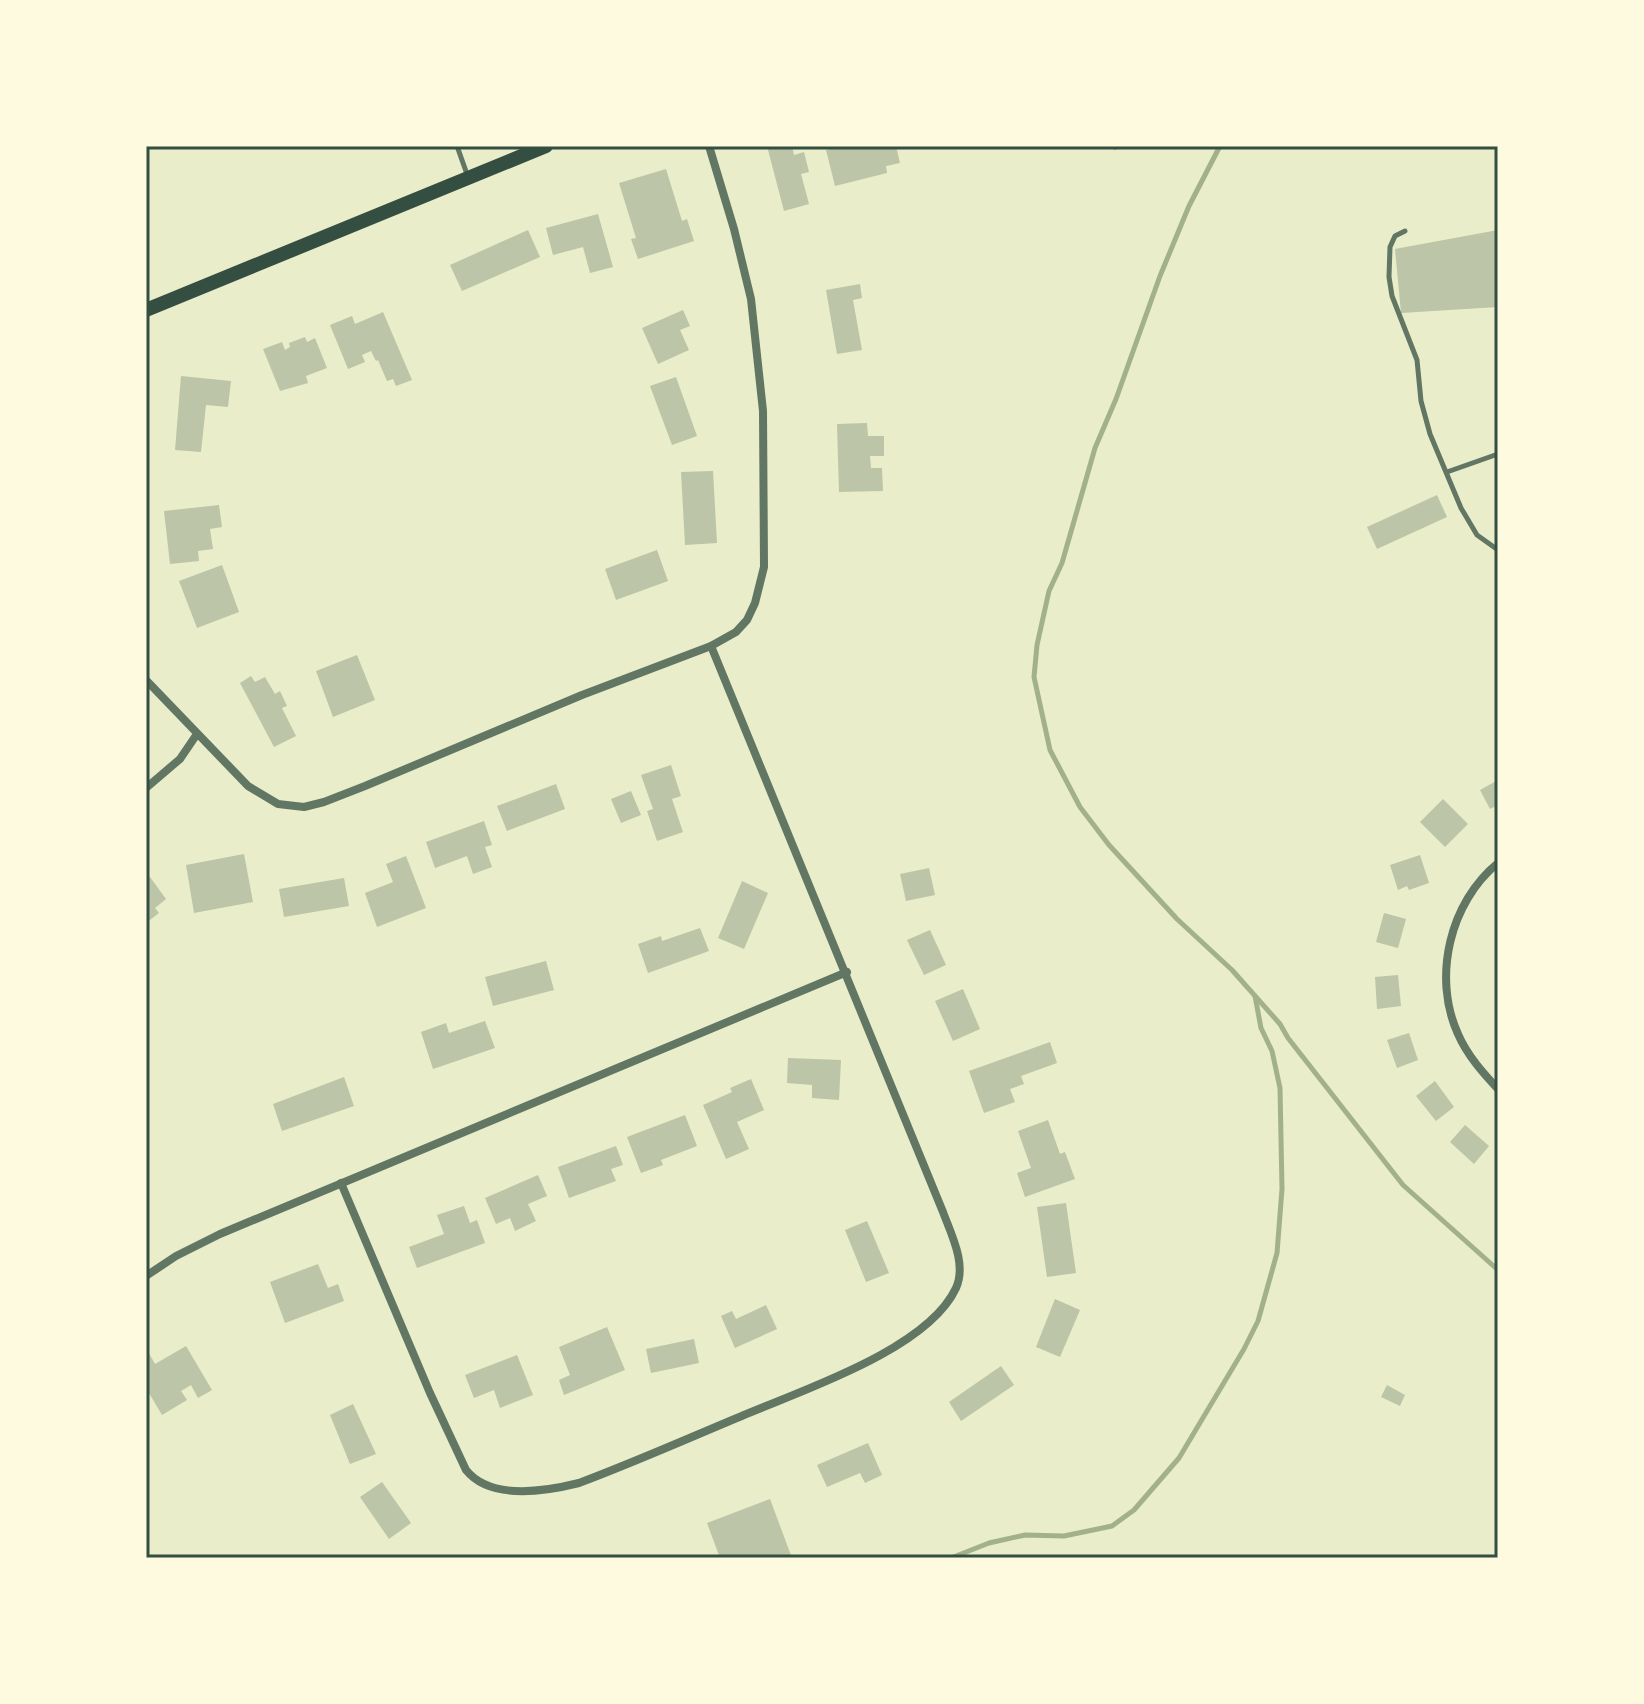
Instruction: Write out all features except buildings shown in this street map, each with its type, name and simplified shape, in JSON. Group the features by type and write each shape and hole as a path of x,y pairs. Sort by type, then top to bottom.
{"main road":[{"path":"146,310 546,146"}],"street":[{"path":"146,680 248,786 278,804 304,807 365,786 731,636 747,620 760,588 765,541 763,411 751,299 709,146"},
{"path":"341,1183 453,1446 470,1475 499,1487 534,1492 579,1483 879,1356 933,1319 957,1288 960,1272 957,1251 943,1212 711,646"},
{"path":"146,788 180,759 197,734"},
{"path":"1498,863 1474,889 1462,908 1449,950 1446,978 1448,1000 1458,1035 1467,1052 1498,1089"},
{"path":"146,1276 176,1256 220,1234 847,972"}],"lane":[{"path":"457,146 468,178"},
{"path":"1405,231 1395,236 1390,247 1389,277 1392,296 1412,342 1427,423 1461,508 1477,535 1498,550"},
{"path":"1447,472 1498,454"}],"waterway":[{"path":"1220,146 1189,206 1160,276 1095,448 1062,563 1049,591 1037,645 1034,677 1050,750 1080,807 1109,845 1177,919 1232,970 1280,1024 1403,1185 1498,1270"},
{"path":"951,1558 989,1543 1025,1535 1064,1536 1112,1526 1134,1510 1179,1458 1244,1349 1258,1321 1277,1253 1282,1189 1280,1088 1272,1051 1261,1028 1255,996"}]}
